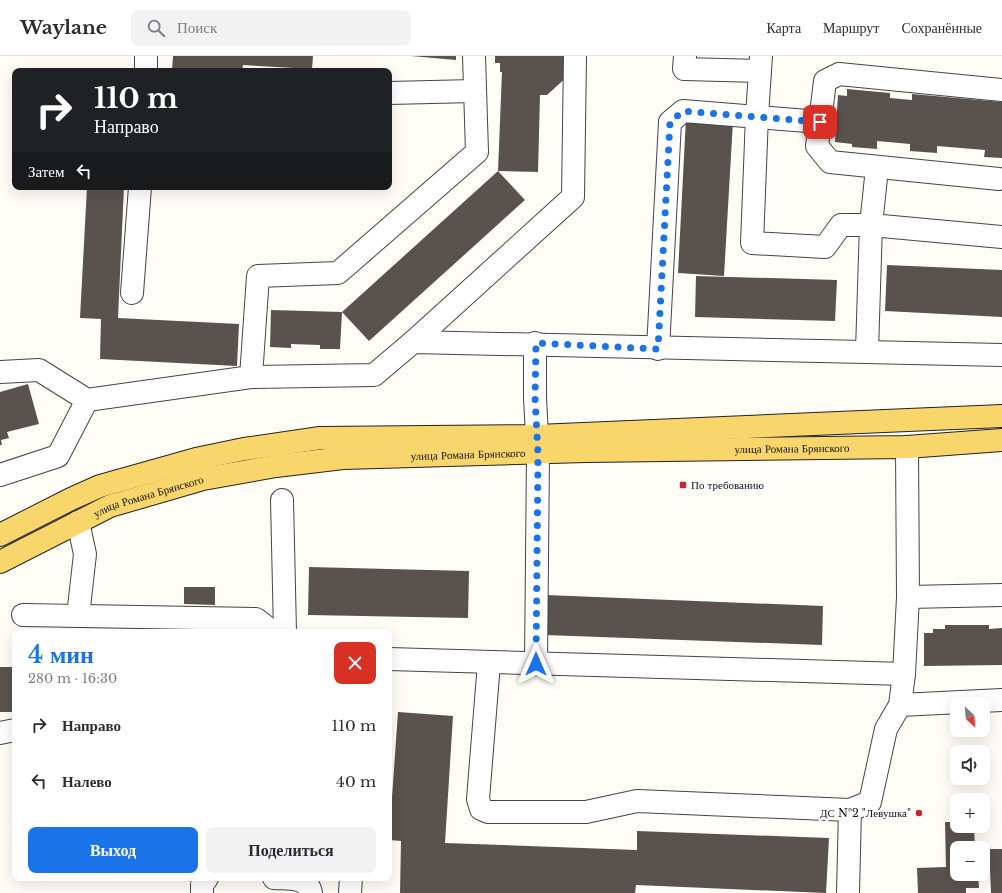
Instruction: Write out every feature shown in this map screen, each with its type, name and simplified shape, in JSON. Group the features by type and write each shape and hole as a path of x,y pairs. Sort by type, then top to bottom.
{"main road":[{"name":"улица Романа Брянского","path":"0,562 110,506 203,479 276,466 343,458 1002,416"},
{"name":"улица Романа Брянского","path":"0,535 100,486 196,459 244,449 320,438 538,445 586,452 907,447 1002,440"}],"street":[{"path":"146,56 146,68"},
{"path":"251,377 258,276 338,273 477,152 474,56"},
{"path":"0,372 39,370 87,400 251,377 374,375 413,342 572,197 575,56"},
{"path":"685,56 684,69 761,63 757,116 752,243 825,247 840,225 871,225 1002,237"},
{"path":"999,179 877,168 830,162 817,146 825,81 840,74 1002,90"},
{"path":"392,93 474,91"},
{"path":"658,349 670,122 683,111 820,122"},
{"path":"867,351 871,225 877,168"},
{"path":"132,293 140,190"},
{"path":"413,342 536,343 658,349 867,351 1002,355"},
{"path":"536,343 538,445 536,664"},
{"path":"0,475 58,456 87,400"},
{"path":"489,663 478,799 481,809 488,812 586,812 637,801 850,810 870,802 886,729 900,705 904,674 908,597 915,548 907,447"},
{"path":"282,500 286,629"},
{"path":"78,522 85,554 78,616"},
{"path":"908,597 1002,595"},
{"path":"23,615 256,619 269,629"},
{"path":"392,659 904,674"},
{"path":"900,705 1002,700"},
{"path":"0,733 12,731"},
{"path":"848,893 850,810"},
{"path":"202,893 202,885 205,881"},
{"path":"302,881 306,883 311,893"},
{"path":"350,893 351,881"}],"building":[{"path":"173,56 313,56 312,68 243,65 242,68 172,68"},
{"path":"411,56 456,56 456,60"},
{"path":"495,56 569,56 569,75 547,95 540,95 538,172 498,171 502,72 500,72 500,63 495,63"},
{"path":"847,89 890,93 890,98 912,100 912,94 1002,102 1002,158 984,157 985,150 937,146 937,153 910,151 910,144 877,141 877,149 852,147 852,144 835,142 838,95 847,96"},
{"path":"686,118 733,121 724,276 678,273"},
{"path":"498,171 525,200 369,341 342,312"},
{"path":"87,190 124,190 118,318 239,324 237,366 100,359 101,319 80,318"},
{"path":"887,265 1002,270 1002,317 885,311"},
{"path":"696,276 837,280 835,321 695,317"},
{"path":"271,310 342,312 340,349 320,349 320,345 291,344 291,348 270,347"},
{"path":"28,384 39,424 7,432 9,438 1,440 2,445 0,445 0,392"},
{"path":"309,567 469,571 468,618 308,615"},
{"path":"184,587 215,587 215,605 184,604"},
{"path":"546,595 823,606 822,645 545,635"},
{"path":"945,625 989,625 989,629 1002,628 1002,665 924,666 924,633 933,633 933,629 945,629"},
{"path":"0,667 12,667 12,712 0,712"},
{"path":"398,712 453,716 445,843 637,850 637,831 829,838 826,893 636,885 635,893 400,893 401,841 392,840 392,797"},
{"path":"945,822 950,822 950,833 974,833 975,841 950,841 950,881 978,881 979,888 966,888 966,893 918,893 917,868 946,867"},
{"path":"990,849 1002,849 1002,893 991,893"}],"place":[{"name":"По требованию","path":"683,485"},
{"name":"ДС №2 \"Левушка\"","path":"919,813"}],"route":[{"path":"536,664 536,490 538,454 535,398 536,343 658,349 670,122 683,111 820,122"}]}
